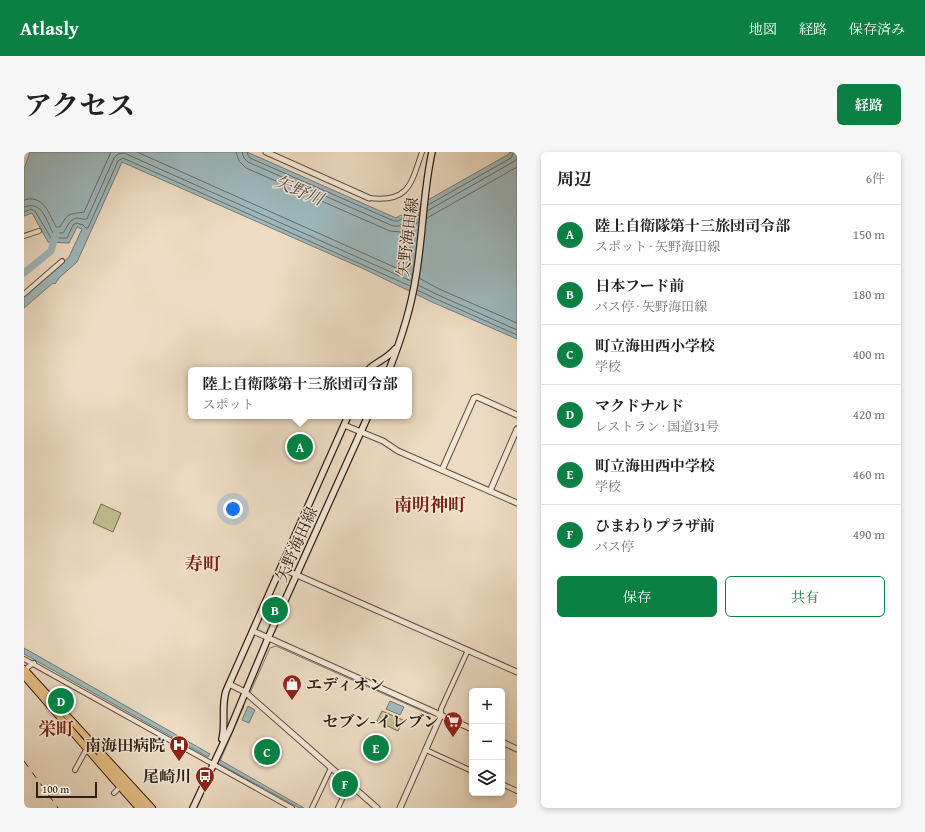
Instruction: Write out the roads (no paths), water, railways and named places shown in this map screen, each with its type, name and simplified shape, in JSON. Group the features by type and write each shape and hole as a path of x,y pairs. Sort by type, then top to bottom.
{"highway":[{"path":"25,672 63,719 145,808"},
{"path":"25,672 89,746 120,787 140,808"},
{"path":"89,746 152,808"}],"main road":[{"name":"矢野海田線","path":"390,367 408,316 415,283 427,179 432,152"},
{"path":"372,367 388,357 397,348"},
{"name":"矢野海田線","path":"220,749 224,730 224,698 229,684 347,419"},
{"name":"矢野海田線","path":"193,808 216,756 230,729 268,638 366,419"}],"street":[{"path":"266,152 275,154 369,198 386,199 398,196 404,192 413,180 422,152"},
{"path":"24,236 39,231"},
{"path":"24,294 62,261"},
{"path":"442,470 474,398 477,397 517,415"},
{"path":"344,425 383,441 398,451 517,503"},
{"path":"490,491 517,429"},
{"path":"281,568 517,672"},
{"path":"252,631 469,728"},
{"path":"400,808 468,650"},
{"path":"24,659 34,663 292,808"},
{"path":"25,672 29,665 34,663"},
{"path":"229,684 245,692 375,807"},
{"path":"505,743 517,749"},
{"path":"75,770 89,746"},
{"path":"426,750 469,770"},
{"path":"312,808 331,768"},
{"path":"338,808 349,784"},
{"path":"505,785 517,791"},
{"path":"114,793 120,787"}],"water":[{"path":"30,152 247,152 396,218 509,154 510,152 517,152 517,339 432,302 364,269 122,162 77,262 59,278 55,284 53,283 24,308 24,296 69,257 82,229 77,227 69,243 48,242 32,213 24,216 24,169"},
{"path":"24,648 210,754 208,757 24,654"},
{"path":"390,701 404,707 400,715 386,709"},
{"path":"248,706 255,710 249,723 242,720"},
{"path":"220,760 304,808 299,808 218,763"}],"waterway":[{"name":"矢野川","path":"24,273 51,251 56,234"},
{"path":"250,693 270,648 276,646 429,714"},
{"path":"220,761 244,706"}],"railway":[{"path":"24,761 58,808"}],"place":[{"name":"陸上自衛隊第十三旅団司令部","path":"300,447"},
{"name":"日本フード前","path":"275,610"},
{"name":"マクドナルド","path":"61,701"},
{"name":"エディオン","path":"292,701"},
{"name":"セブン-イレブン","path":"453,738"},
{"name":"町立海田西中学校","path":"376,748"},
{"name":"町立海田西小学校","path":"267,752"},
{"name":"南海田病院","path":"179,762"},
{"name":"ひまわりプラザ前","path":"345,784"},
{"name":"尾崎川","path":"205,793"}],"district":[{"name":"南明神町","path":"430,505"},
{"name":"寿町","path":"203,564"},
{"name":"栄町","path":"56,729"}]}
